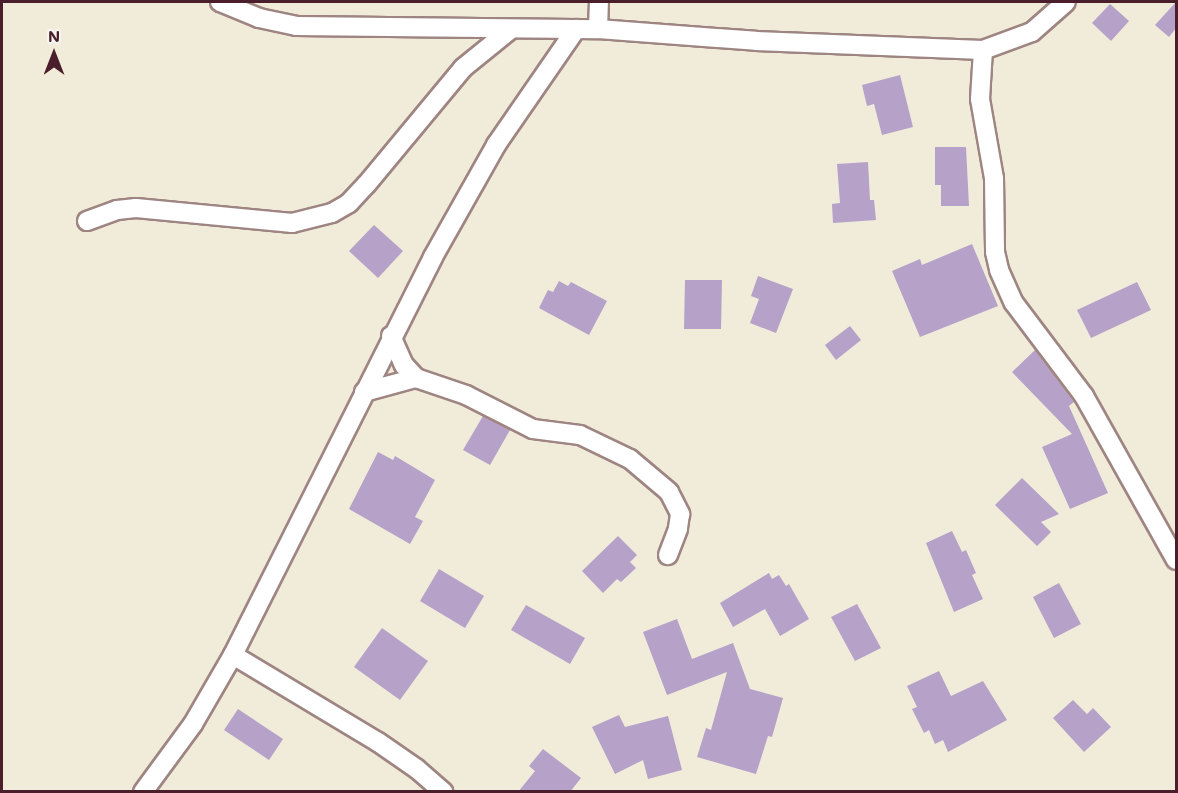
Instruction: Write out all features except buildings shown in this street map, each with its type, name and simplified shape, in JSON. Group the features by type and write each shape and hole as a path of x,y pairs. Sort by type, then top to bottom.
{"street":[{"path":"220,2 259,18 296,27 598,29 756,41 983,50 1032,32 1066,2"},
{"path":"598,29 599,2"},
{"path":"87,221 117,210 136,208 292,223 332,213 349,203 366,185 463,68 511,29"},
{"path":"143,792 193,723 233,655 314,497 391,336 496,145 576,29"},
{"path":"983,50 980,99 994,178 995,252 999,270 1014,303 1084,396 1176,560"},
{"path":"391,336 404,365 416,378 466,395 533,429 580,435 630,459 669,492 680,514 678,529 668,555"},
{"path":"364,392 416,378"},
{"path":"233,655 378,742 417,769 444,792"}]}
